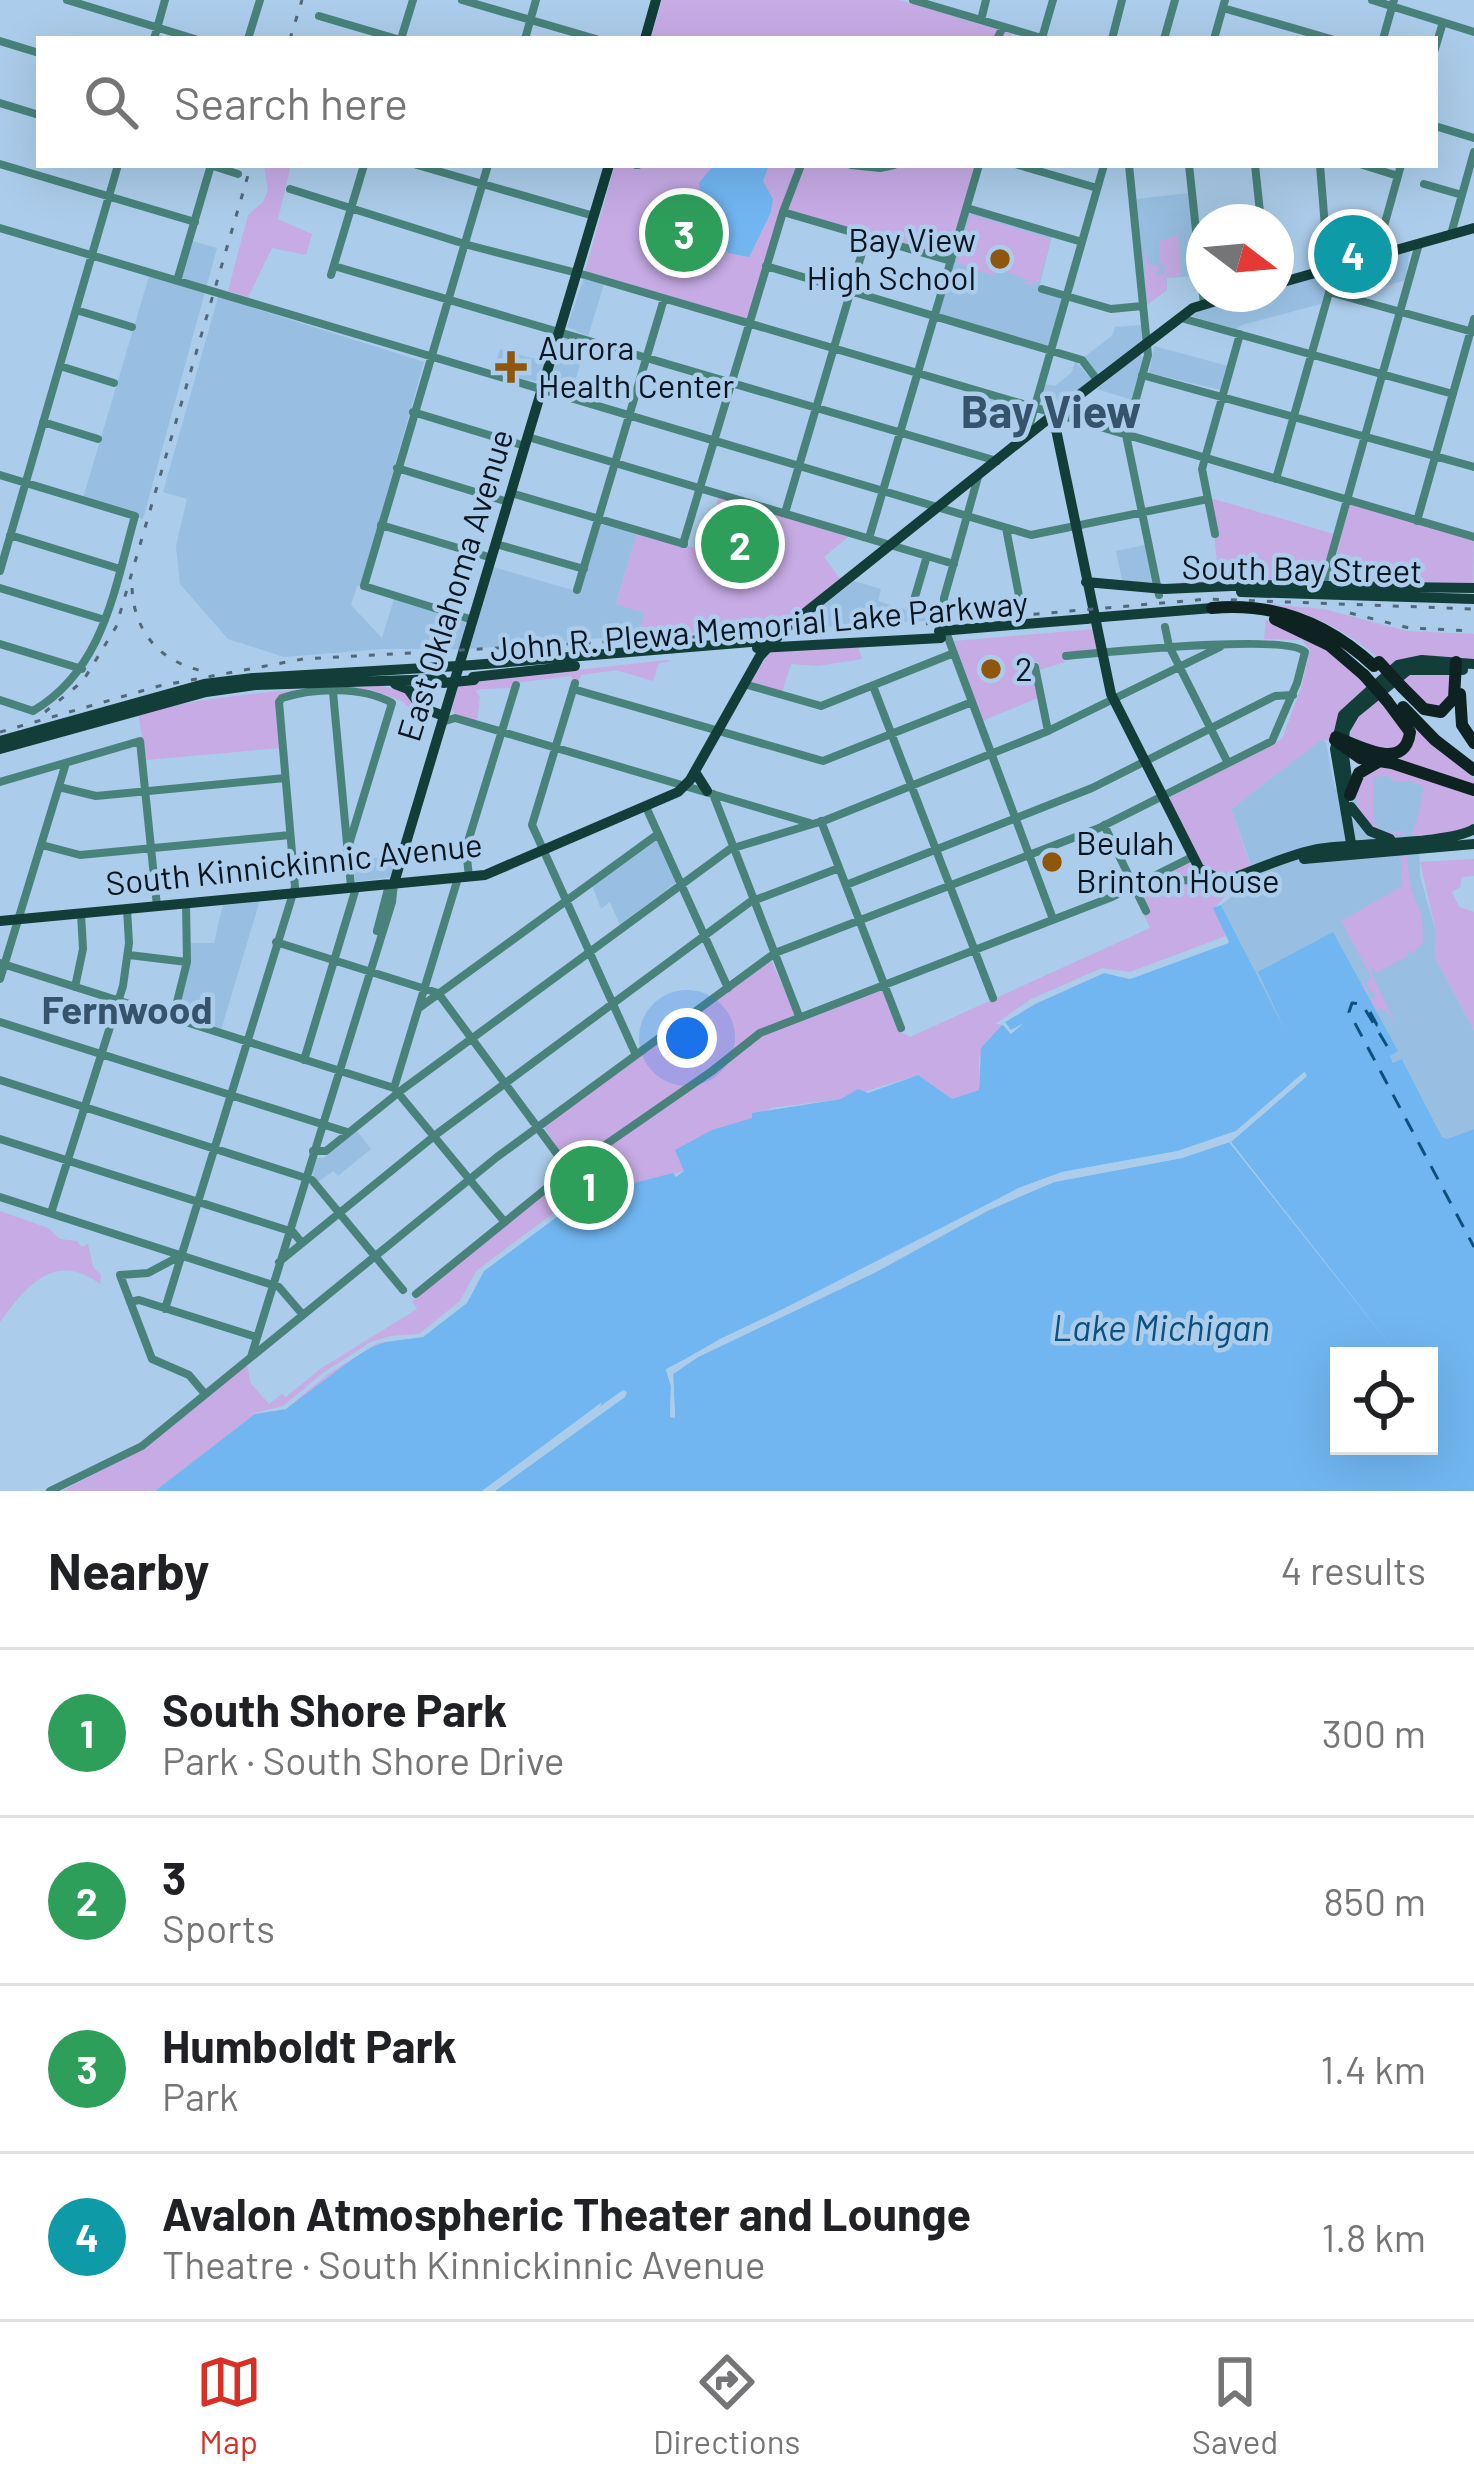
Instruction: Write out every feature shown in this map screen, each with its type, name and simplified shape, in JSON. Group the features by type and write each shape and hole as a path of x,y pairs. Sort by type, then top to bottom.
{"highway":[{"name":"John R. Plewa Memorial Lake Parkway","path":"1212,611 1252,606 1299,618 1344,641 1435,740 1471,764"},
{"name":"John R. Plewa Memorial Lake Parkway","path":"1212,611 1252,614 1324,635 1372,668"},
{"path":"1395,694 1424,710 1441,712 1454,698 1463,667"},
{"path":"1463,667 1459,712 1473,742"},
{"path":"1339,741 1390,756 1404,750 1410,732 1395,694"},
{"path":"1339,741 1360,758 1472,790"},
{"path":"1349,807 1359,773 1379,761"}],"main road":[{"path":"646,36 656,0"},
{"name":"East Oklahoma Avenue","path":"394,883 608,168"},
{"path":"1294,279 1474,228"},
{"name":"South Kinnickinnic Avenue","path":"0,921 489,874 646,806 686,784 760,656 785,629 1032,431 1190,312"},
{"path":"1053,415 1114,701 1203,872 1230,879 1321,849 1474,839"},
{"name":"South Bay Street","path":"1086,582 1158,592 1292,589 1473,594"},
{"name":"John R. Plewa Memorial Lake Parkway","path":"0,745 153,696 253,677 390,670 511,674 760,644 947,634 1212,611"},
{"path":"1355,848 1339,741 1349,708 1390,670 1409,661 1463,667"},
{"path":"390,670 406,673 414,693 447,716"},
{"name":"John R. Plewa Memorial Lake Parkway","path":"0,745 206,692 256,685 414,693 442,675"},
{"path":"1321,849 1338,838 1349,807 1339,741"},
{"path":"695,772 710,792"},
{"path":"1349,807 1370,831 1393,840"},
{"path":"1277,862 1393,840 1457,842"}],"street":[{"path":"67,0 185,36"},
{"path":"155,36 166,0"},
{"path":"249,36 260,0"},
{"path":"400,36 412,0"},
{"path":"463,0 586,36"},
{"path":"526,36 536,0"},
{"path":"914,0 1003,27 1015,35"},
{"path":"980,20 986,0"},
{"path":"1045,36 1053,0"},
{"path":"1113,36 1123,0"},
{"path":"1165,36 1175,0"},
{"path":"1372,0 1474,32"},
{"path":"1384,36 1393,3"},
{"path":"1215,36 1224,4 1322,36"},
{"path":"319,16 389,36"},
{"path":"1438,37 1442,22"},
{"path":"998,36 1003,27"},
{"path":"0,41 36,52"},
{"path":"0,103 36,114"},
{"path":"1438,128 1474,138"},
{"path":"1451,235 1474,152"},
{"path":"0,164 194,222"},
{"path":"0,571 117,168"},
{"path":"177,281 209,168"},
{"path":"220,168 238,173"},
{"path":"363,168 333,270 647,356 997,460"},
{"path":"427,168 594,216"},
{"path":"473,620 364,586 487,168"},
{"path":"397,468 684,544 800,168"},
{"path":"869,538 978,168"},
{"path":"1028,168 1097,188"},
{"path":"1032,431 1034,408 1103,168"},
{"path":"1129,168 1148,356 1126,435 1158,592"},
{"path":"1189,168 1193,204"},
{"path":"1255,168 1259,204"},
{"path":"1276,479 1329,292 1320,168"},
{"path":"1376,256 1400,170"},
{"path":"1424,184 1462,195"},
{"path":"290,189 1474,537"},
{"path":"967,208 1082,242"},
{"path":"783,212 952,262"},
{"path":"0,228 1034,535 1208,499"},
{"path":"784,513 867,236"},
{"path":"1322,590 1419,244"},
{"path":"766,266 1082,360 1098,381"},
{"path":"1042,289 1111,309 1142,306"},
{"path":"1329,292 1472,332"},
{"path":"577,590 664,299"},
{"path":"76,310 132,327"},
{"path":"1181,317 1453,394"},
{"path":"1417,520 1474,319"},
{"path":"1214,534 1202,469 1240,334"},
{"path":"60,366 114,383"},
{"path":"1142,375 1474,467"},
{"path":"413,412 615,463 953,564"},
{"path":"43,422 98,439"},
{"path":"0,476 135,516 105,620 82,669 64,689 33,710 0,700"},
{"path":"979,476 942,610 1053,919"},
{"path":"381,525 491,558"},
{"path":"1006,528 1021,606"},
{"path":"10,535 120,569"},
{"path":"496,544 584,569"},
{"path":"912,607 927,556"},
{"path":"0,587 105,620"},
{"path":"1165,627 1169,646 1228,763"},
{"path":"0,644 82,669"},
{"path":"50,1491 136,1450 470,1179 775,953 1104,825 1275,739 1293,695 1304,648 1169,646 1066,656"},
{"path":"313,1151 323,1153 397,1090 734,848 816,823 1048,731 1222,646"},
{"path":"743,683 820,706 954,653"},
{"path":"1035,667 1048,731"},
{"path":"397,1090 424,988 463,877 466,848 502,732 511,674"},
{"path":"636,1055 532,825 574,686 823,761 972,702"},
{"path":"873,686 993,998"},
{"path":"304,1060 354,887 347,851 336,687"},
{"path":"165,1309 292,893 279,702 299,693 336,687 392,703 347,851"},
{"path":"846,885 1092,788 1282,694 1293,695"},
{"path":"447,716 816,823 839,868 901,1028"},
{"path":"0,782 140,741 157,906"},
{"path":"0,980 66,762"},
{"path":"59,788 90,796 286,778"},
{"path":"710,792 800,1016"},
{"path":"646,806 728,988"},
{"path":"1104,825 1139,884 1146,910"},
{"path":"418,1009 658,833"},
{"path":"42,845 80,855 290,835"},
{"path":"416,1294 503,1220 760,1033 1139,884 1192,857"},
{"path":"279,1262 435,1136 704,936 754,901 839,868"},
{"path":"1139,884 1217,878"},
{"name":"East Oklahoma Avenue","path":"250,1357 392,902 394,883"},
{"path":"172,1018 187,962 186,903"},
{"path":"50,1215 117,1000 128,955 127,909"},
{"path":"75,987 83,949 81,913"},
{"path":"276,942 440,994 569,1170"},
{"path":"128,955 187,962"},
{"path":"2,964 397,1090 503,1220"},
{"path":"0,1022 336,1129 352,1130"},
{"path":"0,1080 312,1180 403,1290"},
{"path":"0,1139 289,1231 302,1243"},
{"path":"0,1197 272,1284 302,1315"},
{"path":"181,1255 148,1274 120,1275 155,1363 186,1374 205,1394"},
{"path":"130,1303 139,1300 272,1340"}],"shaded area":[{"path":"662,0 899,0 1012,34 1012,36 652,36"},
{"path":"264,168 290,168 278,219 312,234 306,255 272,248 248,297 228,291 248,215 268,190"},
{"path":"614,168 975,168 948,258 781,208 747,319 585,271"},
{"path":"1189,193 1190,204 1186,204 1186,277 1167,278 1167,290 1145,305 1135,199"},
{"name":"Bay View High School","path":"969,212 1052,236 1039,288 1063,300 1048,346 939,314"},
{"path":"970,214 1051,239 1039,282 1033,286 1022,282 1031,281 996,268 993,276 957,263"},
{"path":"1356,218 1382,226 1374,250 1333,263 1330,243 1349,241"},
{"path":"1178,235 1181,275 1166,278 1167,290 1147,305 1144,249 1149,265 1161,266 1156,275 1164,274 1159,241"},
{"path":"192,241 217,248 143,519 83,498 150,273 173,280"},
{"path":"1410,251 1405,280 1355,296 1334,289 1331,273"},
{"path":"1321,276 1326,287 1321,304 1294,311 1294,283"},
{"path":"584,278 604,284 588,336 567,327"},
{"path":"218,297 424,362 361,586 351,605 382,638 394,599 467,621 461,649 284,657 228,639 180,584 176,546 187,499 163,492"},
{"path":"1197,312 1291,312 1235,330 1191,316"},
{"path":"1141,325 1142,342 1097,374 1084,357 1112,336 1115,327"},
{"path":"564,337 587,341 571,395 549,386"},
{"path":"1154,346 1228,366 1221,390 1149,373"},
{"path":"500,349 545,362 539,382 493,372"},
{"path":"1139,354 1144,358 1132,400 1097,389"},
{"path":"1075,361 1092,380 1053,410 1039,405 1044,384 1055,386 1072,372"},
{"path":"989,398 1030,411 1021,435 982,423"},
{"path":"719,496 848,537 824,557 841,580 778,629 638,635 644,613 616,604 637,533 700,549"},
{"path":"1214,499 1334,534 1321,580 1181,585 1182,577 1214,578 1213,569 1189,566 1201,559 1217,563"},
{"path":"1350,504 1474,540 1473,583 1329,581"},
{"path":"601,524 637,533 616,603 645,613 638,635 469,649 493,567 579,592"},
{"path":"1145,545 1152,583 1122,580 1116,551"},
{"path":"854,581 881,589 878,601 939,620 792,629"},
{"path":"1270,604 1323,609 1407,631 1474,634 1474,661 1389,668 1334,627"},
{"path":"1266,620 1315,640 1370,685 1332,741 1321,740 1231,809 1251,867 1219,875 1203,866 1167,799 1282,739 1310,650 1302,640 1264,639"},
{"path":"1094,629 1099,651 1064,655 1065,662 1039,670 1039,663 1032,662 1038,698 982,721 954,641"},
{"path":"858,647 862,659 818,666 791,664 782,692 750,681 770,652"},
{"path":"672,661 659,663 653,681 616,670 581,675 578,683 572,682 572,676 514,683 512,688 476,691 480,697 477,721 452,710 459,683"},
{"path":"1448,673 1452,697 1434,710 1398,678 1406,674"},
{"path":"382,686 407,693 418,712 435,719 417,715 402,701 369,689 311,689"},
{"path":"295,690 282,695 280,748 146,760 138,713"},
{"path":"1379,695 1408,736 1391,753 1350,736 1354,719"},
{"path":"1416,728 1474,778 1474,788 1390,757"},
{"path":"1322,739 1335,789 1362,784 1377,771 1441,793 1419,834 1420,876 1436,932 1435,958 1474,1030 1474,1129 1447,1139 1403,1060 1394,1064 1390,1055 1397,1051 1353,969 1285,1030 1221,905 1236,893 1231,882 1254,873 1231,809"},
{"path":"1385,765 1474,793 1474,824 1458,834 1411,835 1423,787 1411,781 1394,782 1389,776 1373,777 1374,822 1382,831 1360,812 1358,780"},
{"path":"656,839 677,882 620,925 610,902 601,909 592,885"},
{"path":"352,849 377,858 398,858 392,877 355,882"},
{"path":"1401,851 1406,851 1411,889 1422,915 1423,942 1413,954 1409,949 1408,956 1376,973 1370,970 1396,1025 1385,1009 1375,1011 1369,998 1374,999 1375,994 1366,984 1371,977 1341,921 1402,886"},
{"path":"1474,859 1474,876 1462,877 1460,887 1452,892 1459,907 1474,912 1474,1030 1435,958 1436,932 1420,862"},
{"path":"1189,862 1203,882 1220,882 1225,896 1214,909 1229,943 1004,1023 979,1057 979,1090 952,1100 918,1075 841,1099 771,1108 684,1171 584,1200 565,1211 423,1337 286,1409 255,1414 155,1491 62,1491 139,1451 247,1365 251,1384 269,1404 417,1309 412,1301 420,1292 572,1171 544,1127 771,960 798,1019 882,988 897,1030 910,1037 1150,928 1144,915 1150,911 1139,887"},
{"path":"260,900 221,1030 177,1015 191,943 214,943 223,904"},
{"path":"357,1131 371,1149 338,1176 333,1171 318,1182 312,1173 317,1158 324,1158"},
{"path":"0,1211 48,1228 60,1239 77,1241 82,1247 88,1244 100,1284 84,1274 55,1272 31,1286 0,1322"}],"water":[{"path":"712,168 768,168 763,181 773,199 771,212 749,257 728,253 702,210 699,183"},
{"name":"Lake Michigan","path":"1221,905 1285,1030 1258,972 1333,932 1398,1051 1390,1056 1393,1063 1402,1059 1442,1137 1474,1129 1474,1491 495,1491 595,1417 602,1402 482,1491 155,1491 255,1414 286,1409 366,1349 391,1340 423,1337 470,1297 484,1271 570,1207 611,1189 673,1173 676,1177 684,1171 675,1150 712,1130 752,1118 752,1113 841,1099 858,1089 868,1093 918,1075 952,1099 979,1090 981,1048 1004,1023 1035,1004 1104,973 1130,979 1229,942 1213,908","holes":["1304,1072 1307,1076 1230,1142 1182,1158 1054,1182 698,1357 673,1374 675,1417 670,1416 666,1369 1019,1188 1062,1172 1178,1151 1236,1131"]}],"pier":[{"path":"1226,936 1229,943 1130,979 1104,973 1035,1004 1005,1022 1011,1030 1024,1023 1011,1034 995,1024 1031,999 1102,968 1130,972"},
{"path":"1305,1072 1307,1076 1231,1142 1392,1347 1229,1142 1182,1158 1054,1182 989,1210 876,1272 698,1357 673,1374 675,1418 670,1417 671,1386 666,1370 720,1339 1019,1188 1062,1172 1178,1151 1236,1131"},
{"path":"567,1203 570,1207 484,1271 467,1303 423,1337 378,1343 328,1374 286,1409 246,1415 283,1406 371,1342 419,1334 460,1301 476,1271"},
{"path":"623,1390 625,1397 495,1491 482,1491"}],"ferry route":[{"path":"1387,1046 1362,1004 1352,1003 1349,1012 1474,1247"},
{"path":"1370,1012 1377,1025 1381,1023"}],"railway":[{"path":"291,36 302,0"},
{"path":"45,712 83,681 116,627 250,168"},
{"path":"132,588 138,620 154,645 178,662 209,672"},
{"path":"0,732 159,686 303,659 922,624 1208,599 1474,609"},
{"path":"1350,613 1409,628 1474,631"}],"place":[{"name":"Humboldt Park","path":"684,233"},
{"name":"Avalon Atmospheric Theater and Lounge","path":"1353,254"},
{"name":"Bay View High School","path":"1000,259"},
{"name":"Aurora Health Center","path":"511,367"},
{"name":"3","path":"740,544"},
{"name":"2","path":"991,669"},
{"name":"Beulah Brinton House","path":"1052,862"},
{"name":"South Shore Park","path":"589,1185"}],"district":[{"name":"Bay View","path":"1051,412"},
{"name":"Fernwood","path":"127,1010"}]}
